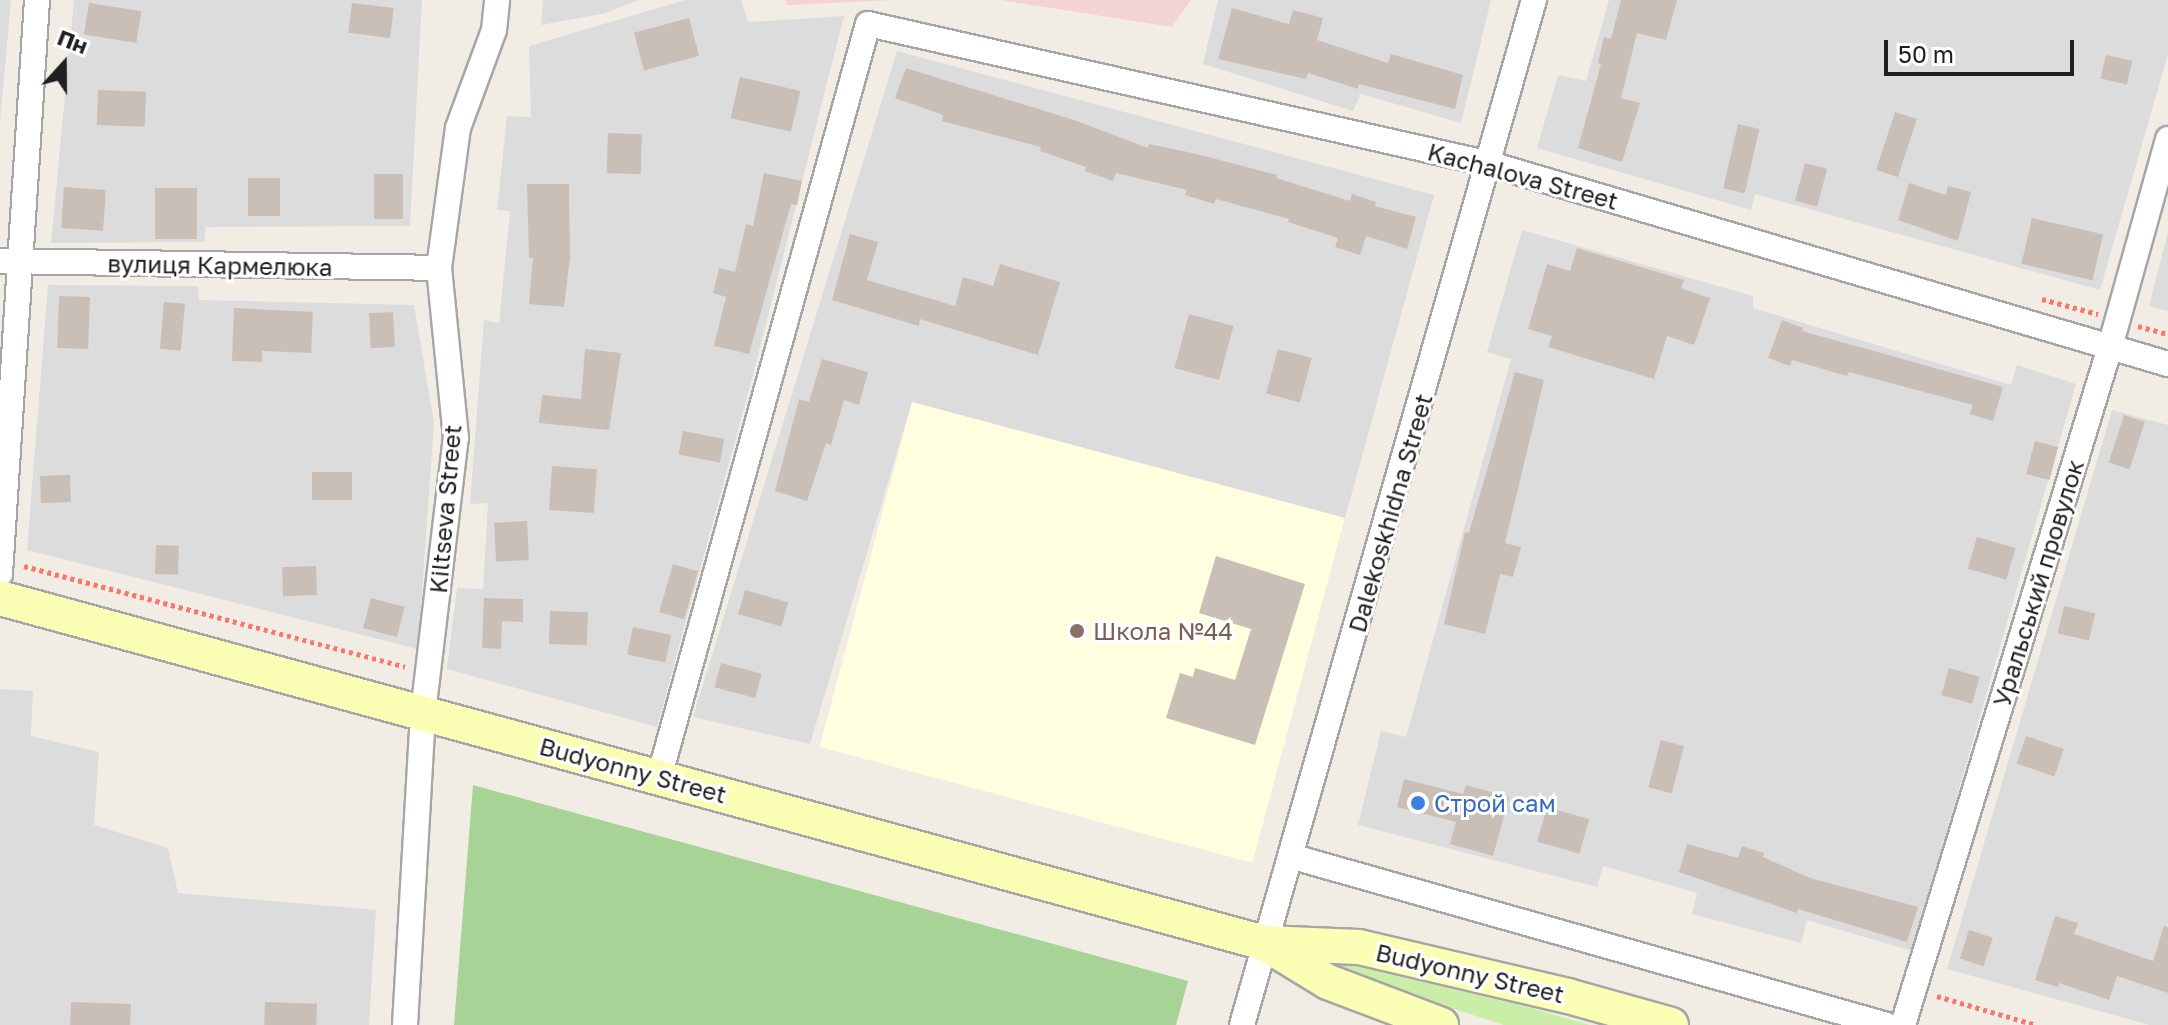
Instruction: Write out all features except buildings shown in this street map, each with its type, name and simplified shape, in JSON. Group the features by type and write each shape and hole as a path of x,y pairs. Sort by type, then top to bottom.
{"main road":[{"name":"Budyonny Street","path":"0,598 1265,943 1359,947 1568,996 1671,1025"},
{"name":"Budyonny Street","path":"1265,943 1328,982 1441,1025"}],"street":[{"path":"0,574 11,262 37,0"},
{"name":"Kiltseva Street","path":"405,1025 423,713 456,438 439,268 458,128 494,30 497,0"},
{"name":"Dalekoskhidna Street","path":"1242,1025 1490,164 1534,0"},
{"name":"Kachalova Street","path":"659,778 868,24 1490,164 2168,364"},
{"name":"Уральський провулок","path":"1903,1025 2110,347 2168,139"},
{"name":"вулиця Кармелюка","path":"11,262 439,268"},
{"path":"1290,856 1887,1025"}],"path":[{"path":"1,560 428,673"},
{"path":"1914,990 2036,1025"}],"shaded area":[{"path":"0,0 11,0 0,124"},
{"path":"74,0 422,0 410,226 206,227 204,242 51,243"},
{"path":"543,0 639,0 606,13 541,25"},
{"path":"685,0 741,0 748,22 844,16 753,375 657,727 447,669 457,588 483,589 488,503 470,504 484,320 499,323 510,211 497,210 507,116 531,117 529,46"},
{"path":"785,0 894,0 787,5"},
{"path":"1000,0 1191,0 1172,27"},
{"path":"1218,0 1491,0 1461,123 1361,94 1353,111 1203,64"},
{"path":"1609,0 2168,0 2168,54 2100,290 1755,194 1751,210 1537,148 1558,75 1586,81"},
{"path":"897,51 1434,195 1345,518 912,402 810,744 693,717"},
{"path":"1522,230 1753,296 1753,308 2011,385 2017,365 2076,384 1912,951 1807,920 1801,943 1692,914 1697,893 1603,866 1597,887 1358,825 1381,731 1406,737 1511,359 1487,352"},
{"path":"2168,232 2168,311 2149,306"},
{"path":"48,285 198,286 199,300 414,305 434,422 418,649 27,550"},
{"name":"Школа №44","path":"912,402 1345,518 1252,863 820,747"},
{"path":"2112,410 2168,425 2168,1025 2150,1025 1947,969"},
{"path":"0,689 33,691 31,736 99,752 94,825 168,848 178,893 376,910 369,1025 0,1025"}],"green space":[{"path":"473,785 1188,981 1176,1025 454,1025"},
{"path":"1333,961 1524,1006 1590,1025 1504,1025 1329,969"}],"place":[{"name":"Школа №44","path":"1077,631"},
{"name":"Строй сам","path":"1418,803"}]}
